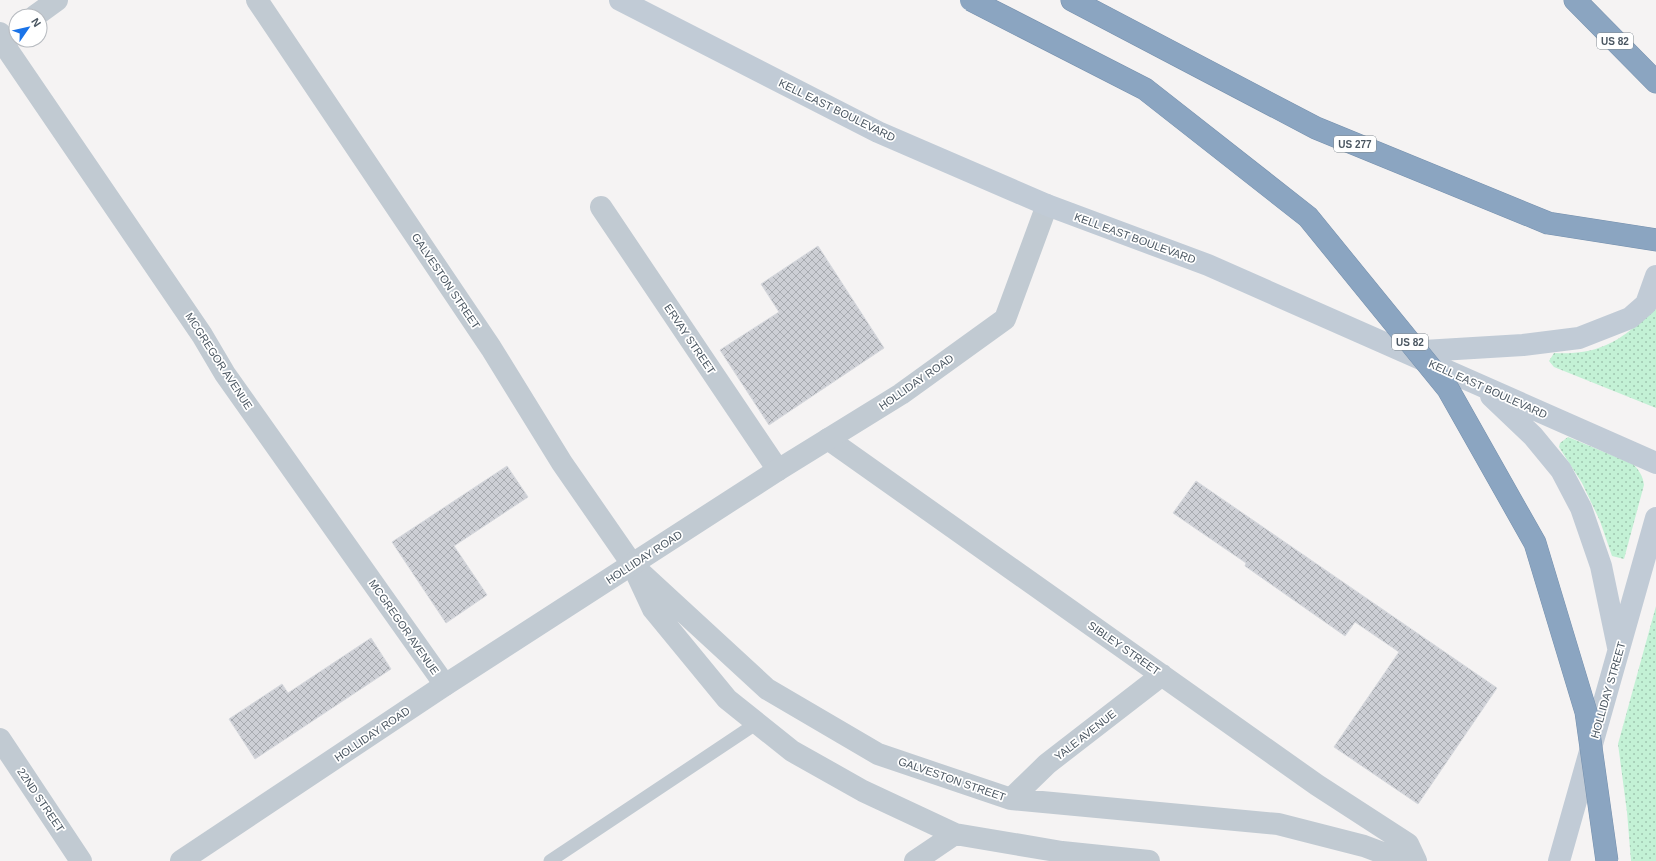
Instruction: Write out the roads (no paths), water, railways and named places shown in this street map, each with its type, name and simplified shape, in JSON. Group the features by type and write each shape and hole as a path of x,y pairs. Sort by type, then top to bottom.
{"highway":[{"name":"US 82","path":"971,0 1145,89 1308,217 1448,389 1535,543 1586,712 1607,861"},
{"name":"US 277","path":"1072,0 1316,128 1548,224 1656,240"},
{"name":"US 82","path":"1575,0 1656,82"}],"main road":[{"name":"KELL EAST BOULEVARD","path":"620,0 878,132 1047,205 1208,265 1656,464"},
{"path":"1404,352 1523,346 1579,338 1630,318 1646,304 1656,276"},
{"path":"1482,386 1533,436 1562,470 1581,508 1601,566 1619,651"},
{"name":"HOLLIDAY STREET","path":"1559,861 1656,518"}],"street":[{"path":"46,8 57,0"},
{"name":"GALVESTON STREET","path":"257,0 491,348 562,463 632,564 653,609 727,699 792,751 850,784 955,834 1062,852 1149,861"},
{"name":"MCGREGOR AVENUE","path":"6,34 9,52 202,334 225,374 446,685"},
{"name":"HOLLIDAY ROAD","path":"180,861 632,564 778,470 901,394 1005,319 1047,205"},
{"name":"ERVAY STREET","path":"602,207 778,470"},
{"name":"SIBLEY STREET","path":"828,439 1317,785 1408,844 1416,861"},
{"name":"GALVESTON STREET","path":"632,564 767,689 878,754 1011,799 1278,824 1364,846 1404,861"},
{"name":"YALE AVENUE","path":"1011,799 1047,764 1162,675"},
{"name":"22ND STREET","path":"0,739 82,861"},
{"path":"915,861 955,834"}],"lane":[{"path":"550,861 757,723"}]}
